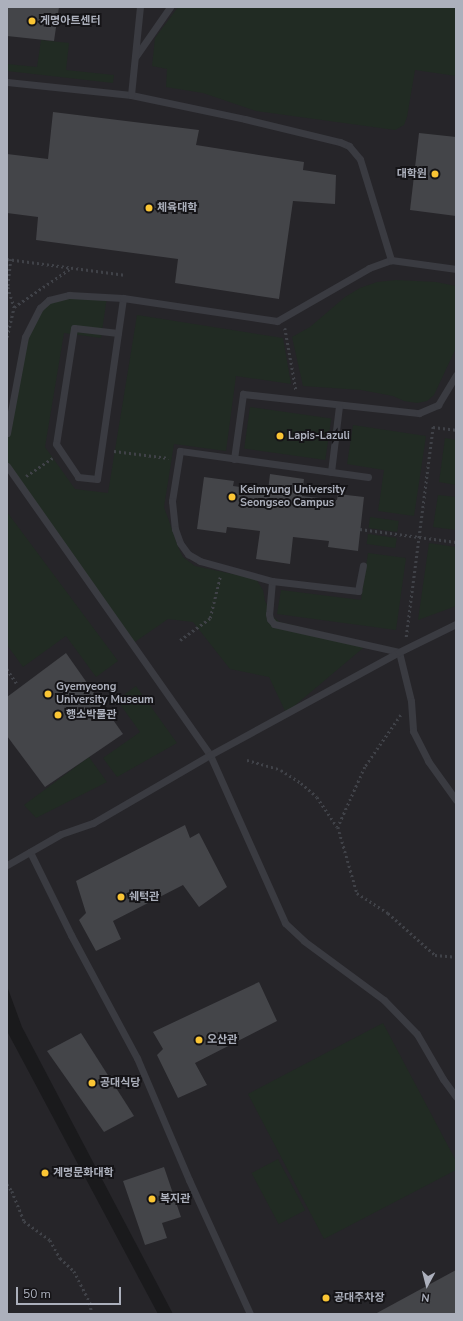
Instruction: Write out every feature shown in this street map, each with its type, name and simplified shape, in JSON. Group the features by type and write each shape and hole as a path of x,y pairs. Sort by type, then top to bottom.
{"lane":[{"path":"131,95 140,7"},
{"path":"134,58 170,7"},
{"path":"7,82 131,95 245,119 340,142 349,146 360,159 391,260"},
{"path":"7,433 25,337 40,308 49,300 69,295 123,298 277,322 369,268 391,260 456,269"},
{"path":"118,333 74,328 56,444 78,477 97,479 118,333 123,298"},
{"path":"234,459 243,394 339,406 418,413 438,405 449,389 456,375"},
{"path":"330,472 339,406"},
{"path":"363,565 358,591 272,581 200,561 188,554 180,543 175,529 172,501 180,451 368,477"},
{"path":"7,466 210,754 285,923 304,941 390,1006 417,1034 443,1079 456,1097"},
{"path":"272,581 269,614 270,619 274,624 399,652"},
{"path":"7,865 61,834 93,823 210,754 399,652 456,624"},
{"path":"399,652 411,701 413,731 428,761 456,800"},
{"path":"30,852 71,935 137,1058 188,1180 250,1314"}],"path":[{"path":"7,259 126,275"},
{"path":"7,337 14,307 8,287 11,259"},
{"path":"14,307 71,268"},
{"path":"284,317 298,401"},
{"path":"406,637 433,427 456,430"},
{"path":"114,451 178,459"},
{"path":"18,481 53,458"},
{"path":"360,529 456,542"},
{"path":"180,640 210,618 222,568"},
{"path":"7,669 17,684"},
{"path":"338,827 365,767 411,701"},
{"path":"247,760 281,770 301,783 317,797 338,827 357,893 388,913 435,955 456,957"},
{"path":"7,1184 12,1191 24,1221 50,1240 60,1258 74,1271 90,1303 92,1314"}],"shaded area":[{"name":"Keimyung University Seongseo Campus","path":"7,7 456,7 456,1314 173,1314 22,1027 7,986"},
{"path":"178,7 456,7 456,76 415,70 407,117 404,125 395,130 256,111 203,93 166,87 167,69 152,66 155,38"},
{"path":"41,40 69,43 66,70 114,75 113,83 7,71 7,64 37,67"},
{"path":"396,280 436,282 456,286 456,348 434,395 427,401 417,403 404,401 393,396 361,390 303,386 292,337 310,327 345,297 360,288 377,282"},
{"path":"69,295 107,297 101,338 64,333 45,447 75,489 108,493 137,315 283,338 291,384 236,376 226,451 174,444 164,507 183,557 195,566 256,579 263,590 265,601 273,617 280,622 369,643 286,713 269,677 230,669 193,622 168,619 132,644 7,467 7,433 25,337 49,300"},
{"path":"250,407 331,418 325,460 244,449"},
{"path":"353,425 426,436 414,516 378,511 384,470 347,464"},
{"path":"445,438 456,440 456,485 439,482"},
{"path":"438,495 456,497 456,530 433,527"},
{"path":"7,512 118,661 96,677 66,636 23,667 7,645"},
{"path":"370,517 399,521 397,532 368,528"},
{"path":"368,534 397,538 395,548 367,544"},
{"path":"429,543 456,547 456,606 418,620"},
{"path":"368,553 406,558 396,630 277,614 281,590 361,600"},
{"path":"136,686 177,743 117,777 103,758 140,732 117,700"},
{"path":"89,757 107,782 36,818 24,805"},
{"path":"383,1023 456,1161 456,1170 324,1239 248,1094"},
{"name":"계명문화대학","path":"7,1030 8,1033 158,1314 7,1314"},
{"path":"278,1159 305,1210 279,1224 252,1173"}],"building":[{"name":"게명아트센터","path":"7,7 59,7 54,41 7,36"},
{"name":"체육대학","path":"53,112 199,130 196,145 304,162 303,170 336,175 335,204 293,201 279,299 175,283 178,259 36,240 38,217 7,213 7,154 48,159"},
{"name":"대학원","path":"419,133 456,137 456,216 410,210"},
{"path":"270,474 304,479 302,496 337,500 338,494 364,497 358,551 328,547 329,541 293,537 290,564 256,559 260,531 227,527 226,533 197,529 204,477 234,481 233,486 268,491"},
{"name":"행소박물관","path":"66,653 123,734 45,787 7,736 7,697"},
{"name":"쉐턱관","path":"185,825 190,838 199,833 227,887 199,907 183,885 113,921 121,939 96,951 79,920 86,913 76,881"},
{"name":"오산관","path":"259,982 277,1021 195,1063 207,1085 178,1098 157,1055 163,1049 153,1032"},
{"name":"공대식당","path":"81,1033 134,1116 104,1132 47,1051"},
{"name":"복지관","path":"164,1167 181,1217 162,1223 167,1238 145,1245 123,1181"},
{"path":"456,1270 456,1314 375,1314"}],"place":[{"name":"게명아트센터","path":"32,21"},
{"name":"대학원","path":"435,174"},
{"name":"체육대학","path":"149,208"},
{"name":"Lapis-Lazuli","path":"280,436"},
{"name":"Keimyung University Seongseo Campus","path":"232,497"},
{"name":"Gyemyeong University Museum","path":"48,694"},
{"name":"행소박물관","path":"58,715"},
{"name":"쉐턱관","path":"121,897"},
{"name":"오산관","path":"199,1040"},
{"name":"공대식당","path":"92,1083"},
{"name":"계명문화대학","path":"45,1173"},
{"name":"복지관","path":"152,1199"},
{"name":"공대주차장","path":"326,1298"}]}
